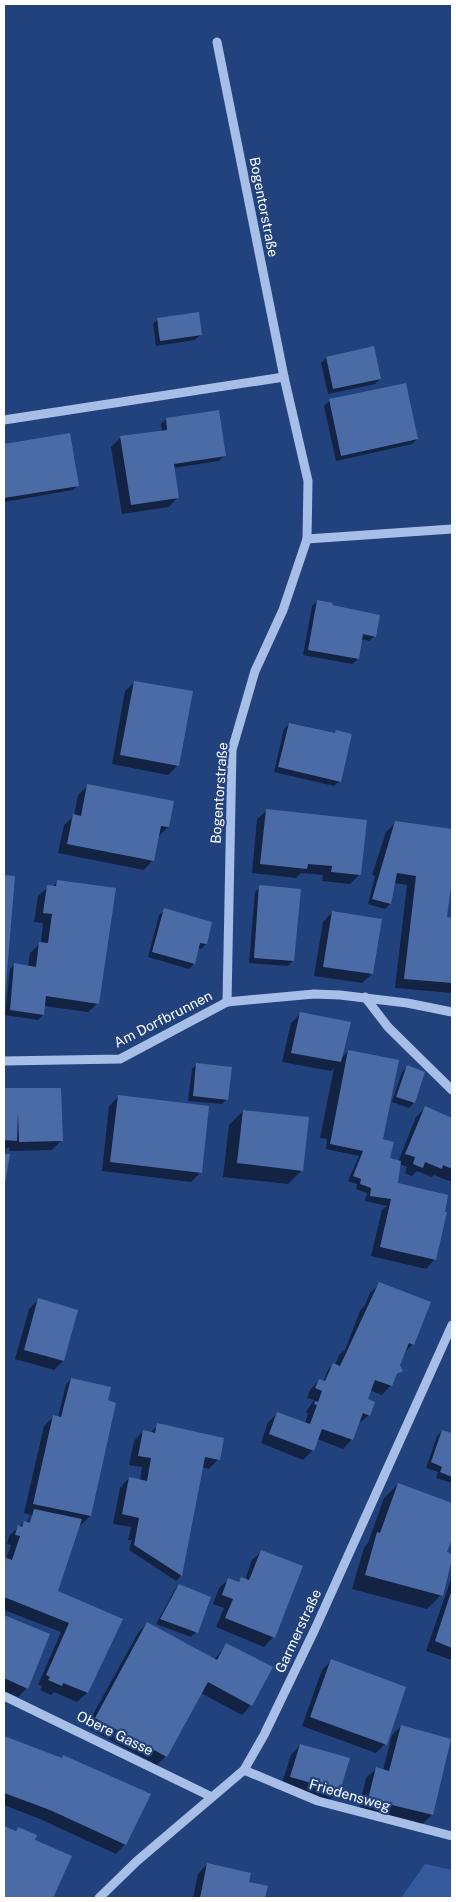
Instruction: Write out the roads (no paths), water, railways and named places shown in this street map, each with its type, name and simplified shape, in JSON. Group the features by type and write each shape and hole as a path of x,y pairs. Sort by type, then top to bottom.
{"street":[{"name":"Bogentorstraße","path":"217,42 284,377 308,481 307,539 283,610 255,671 232,750 227,1002"},
{"path":"4,420 284,377"},
{"path":"307,539 452,529"},
{"name":"Am Dorfbrunnen","path":"4,1061 120,1059 227,1002 314,994 365,997 452,1012"},
{"path":"365,997 388,1027 452,1090"},
{"name":"Garmerstraße","path":"99,1898 137,1861 244,1770 264,1735 319,1620 452,1325"},
{"name":"Obere Gasse","path":"4,1696 212,1797"},
{"name":"Friedensweg","path":"244,1770 318,1801 452,1836"}]}
